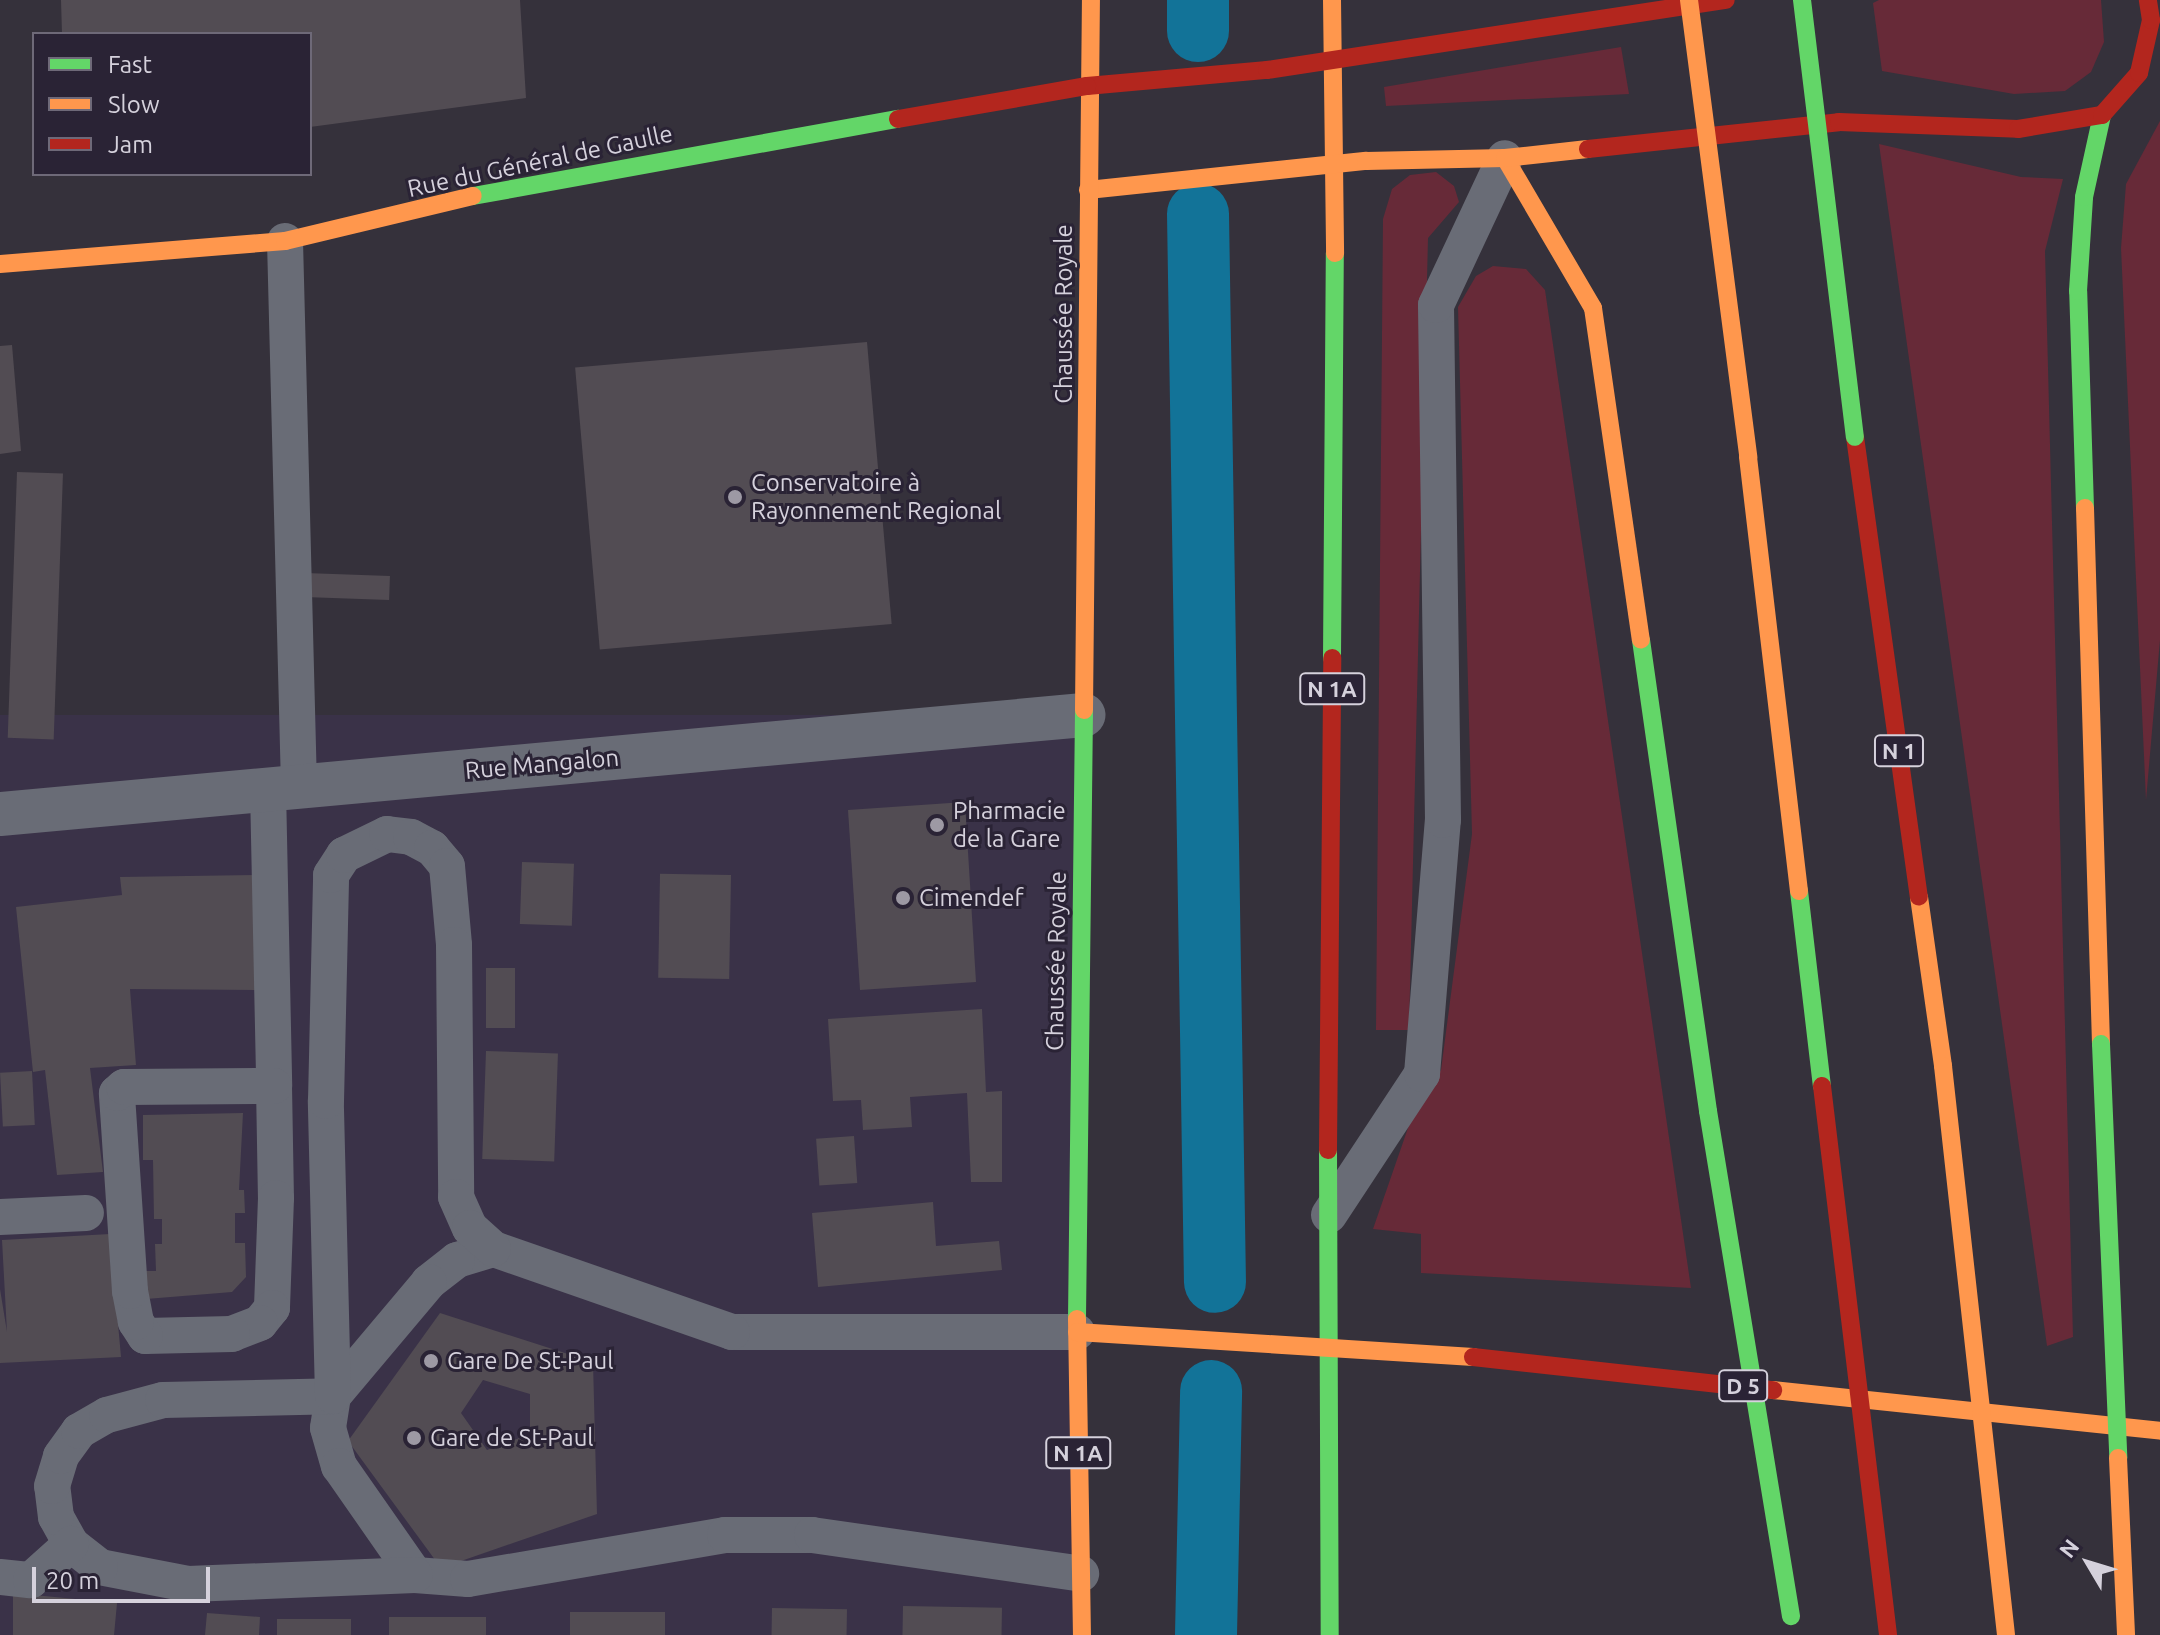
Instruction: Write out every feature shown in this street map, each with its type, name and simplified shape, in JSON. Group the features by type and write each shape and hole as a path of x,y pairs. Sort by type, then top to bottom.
{"main road":[{"name":"Chaussée Royale","path":"1082,1635 1077,1332 1087,86 1091,0"},
{"name":"N 1A","path":"1330,1635 1333,1505 1326,1347 1336,164 1332,0"},
{"path":"1689,0 1748,457 1888,1635"},
{"name":"Rue du Général de Gaulle","path":"0,264 285,241 524,184 1087,86 1267,70 1333,57 1726,0"},
{"name":"N 1","path":"1802,0 1855,437 1943,1066 2006,1635"},
{"path":"2126,1635 2101,1044 2078,291 2084,197 2102,115 2139,73 2151,20 2148,0"},
{"path":"1088,190 1336,164 1505,158 1839,122 2018,129 2102,115"},
{"path":"1505,158 1593,308 1708,1111 1793,1626"},
{"path":"1077,1332 1326,1347"},
{"name":"D 5","path":"1326,1347 1405,1350 2160,1431"}],"street":[{"name":"Rue Mangalon","path":"0,814 1083,715"}],"lane":[{"path":"1329,1215 1422,1074 1443,820 1436,305 1505,158"},
{"path":"274,1086 124,1087 117,1093 130,1291 136,1322 145,1336 232,1334 260,1323 272,1308 274,1086 283,788 285,241"},
{"path":"415,1575 339,1466 328,1428 333,1396 326,1101 331,875 344,855 387,834 411,837 432,848 447,866 454,945 456,1197 470,1228 493,1249 732,1332 1077,1332"},
{"path":"0,1217 86,1213"},
{"path":"493,1249 457,1260 429,1282 333,1396 163,1400 107,1415 79,1431 61,1456 54,1502 71,1544 100,1567 188,1584 415,1575 468,1579 725,1535 798,1535 996,1558 1081,1574"},
{"path":"0,1577 31,1580 71,1544"}],"shaded area":[{"path":"1879,0 2101,0 2104,42 2091,72 2065,91 2014,94 1882,71 1873,3"},
{"path":"1621,47 1629,94 1386,106 1384,87"},
{"path":"2160,121 2160,640 2146,800 2121,248 2126,184"},
{"path":"1879,144 2021,177 2063,179 2045,251 2073,1337 2047,1346"},
{"path":"1436,172 1454,186 1459,202 1428,238 1409,1030 1376,1030 1383,219 1392,189 1410,175"},
{"path":"1493,266 1526,269 1545,290 1691,1288 1421,1273 1421,1234 1373,1229 1417,1102 1441,1070 1472,834 1458,307 1476,276"},
{"path":"0,715 1083,715 1083,1635 0,1635"}],"building":[{"path":"61,0 520,0 526,98 312,127 312,32 62,32"},
{"name":"Conservatoire à Rayonnement Regional","path":"867,342 892,624 600,649 575,368"},
{"path":"12,345 21,451 0,454 0,346"},
{"path":"17,472 63,474 54,739 8,738"},
{"path":"305,573 390,576 389,600 304,597"},
{"path":"965,803 976,982 860,990 848,810"},
{"path":"522,862 574,864 572,926 520,924"},
{"path":"660,874 731,875 729,979 658,978"},
{"path":"255,875 258,990 130,989 136,1065 90,1068 103,1172 57,1175 45,1070 33,1072 16,907 122,895 120,877"},
{"path":"486,968 515,968 515,1028 486,1028"},
{"path":"982,1009 986,1092 1002,1091 1002,1182 971,1182 967,1093 910,1097 912,1127 863,1130 861,1100 833,1101 828,1019"},
{"path":"486,1051 558,1054 554,1161 482,1159"},
{"path":"32,1071 35,1125 3,1127 0,1073"},
{"path":"243,1113 239,1190 244,1190 245,1213 235,1213 235,1243 245,1243 246,1277 232,1292 146,1299 145,1271 156,1271 155,1244 162,1244 162,1219 154,1219 153,1160 143,1160 143,1115"},
{"path":"854,1136 857,1183 819,1186 816,1139"},
{"path":"933,1202 936,1246 999,1241 1002,1270 818,1287 812,1213"},
{"path":"110,1234 121,1357 0,1363 0,1289 7,1332 2,1240"},
{"name":"Gare de St-Paul","path":"440,1313 593,1362 597,1514 441,1568 348,1441","holes":["483,1380 530,1394 530,1434 487,1450 461,1413"]},
{"path":"13,1593 117,1603 114,1635 13,1635"},
{"path":"903,1606 1002,1608 1002,1635 902,1635"},
{"path":"772,1608 847,1609 847,1635 772,1635"},
{"path":"570,1612 665,1612 665,1635 570,1635"},
{"path":"207,1613 260,1617 259,1635 205,1635"},
{"path":"389,1617 486,1617 486,1635 389,1635"},
{"path":"277,1619 351,1619 351,1635 277,1635"}],"waterway":[{"path":"1198,0 1198,31"},
{"path":"1198,214 1215,1282"},
{"path":"1206,1635 1211,1391"}],"traffic: fast":[{"path":"1802,0 1855,437"},
{"path":"2085,508 2078,291 2084,197 2102,115"},
{"path":"473,196 898,119"},
{"path":"1332,658 1335,253"},
{"path":"1641,640 1708,1111"},
{"path":"1077,1319 1084,710"},
{"path":"1799,891 1822,1086"},
{"path":"2101,1044 2118,1458"},
{"path":"1708,1111 1791,1616"},
{"path":"1328,1150 1330,1635"}],"traffic: slow":[{"path":"1084,710 1091,0"},
{"path":"1332,0 1335,253"},
{"path":"1689,0 1748,457"},
{"path":"1088,190 1366,161 1505,158 1588,149"},
{"path":"1505,158 1593,308 1641,640"},
{"path":"0,264 285,241 473,196"},
{"path":"1748,457 1799,891"},
{"path":"2085,508 2101,1044"},
{"path":"1919,897 1943,1066"},
{"path":"1943,1066 2006,1635"},
{"path":"1077,1319 1082,1635"},
{"path":"1077,1332 1473,1357"},
{"path":"1773,1390 2160,1431"},
{"path":"2118,1458 2126,1635"}],"traffic: jam":[{"path":"1087,86 1267,70 1726,0"},
{"path":"1588,149 1839,122 2018,129 2102,115 2139,73 2151,20 2148,0"},
{"path":"898,119 1087,86"},
{"path":"1855,437 1919,897"},
{"path":"1328,1150 1332,658"},
{"path":"1822,1086 1888,1635"},
{"path":"1473,1357 1773,1390"}],"place":[{"name":"Conservatoire à Rayonnement Regional","path":"735,497"},
{"name":"Pharmacie de la Gare","path":"937,825"},
{"name":"Cimendef","path":"903,898"},
{"name":"Gare De St-Paul","path":"431,1361"},
{"name":"Gare de St-Paul","path":"414,1438"}]}
